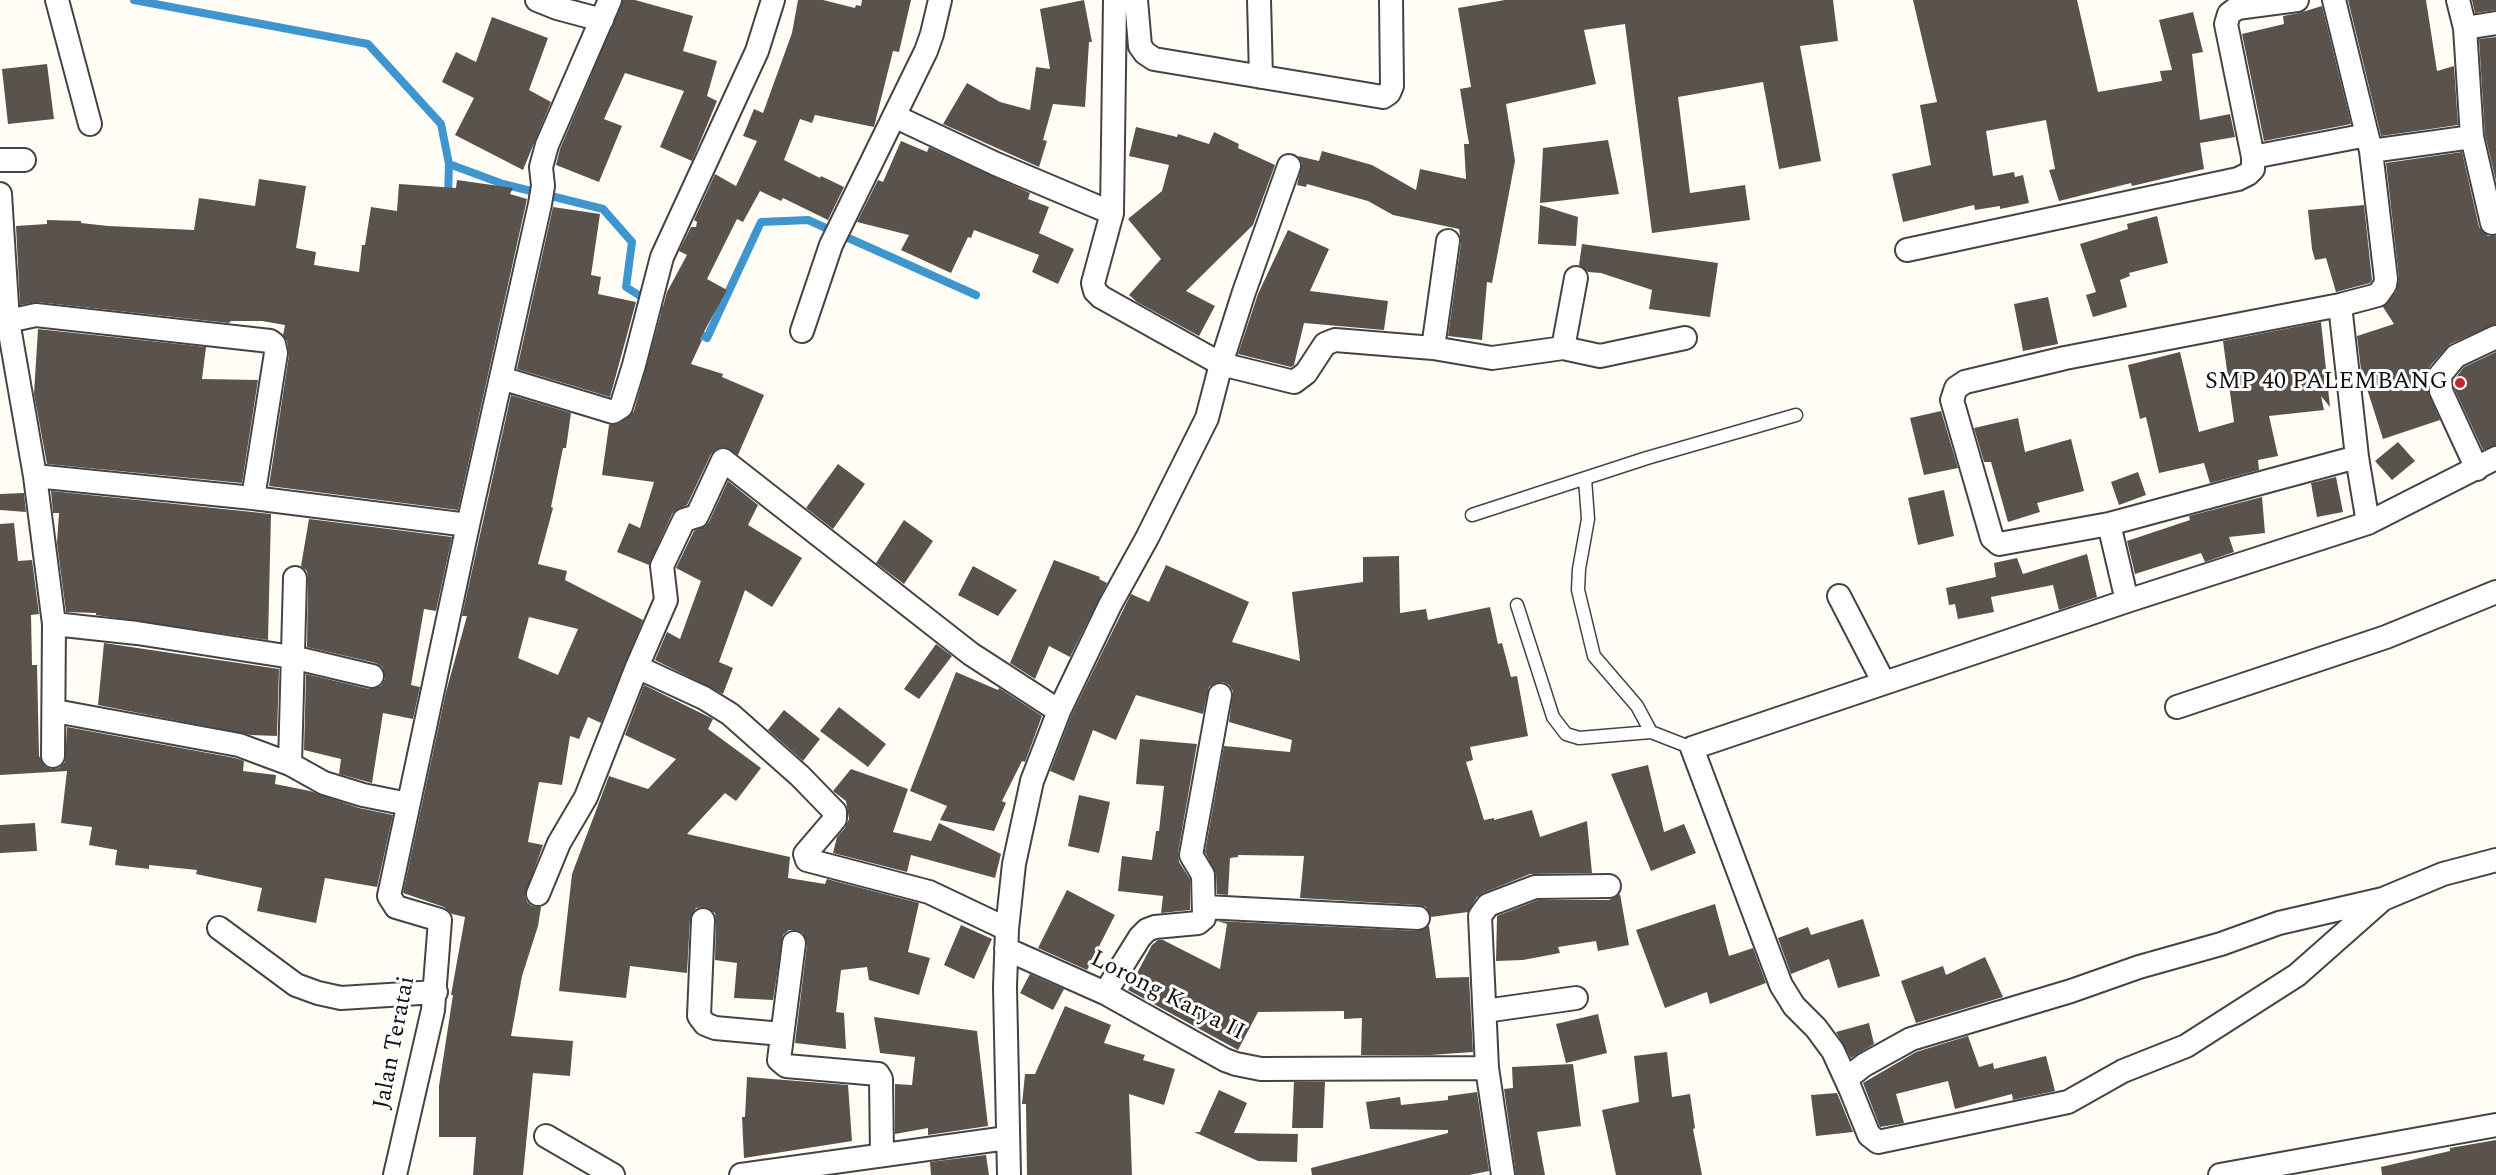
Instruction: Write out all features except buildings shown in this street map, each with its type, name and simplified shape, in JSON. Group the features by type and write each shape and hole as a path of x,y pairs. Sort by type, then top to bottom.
{"street":[{"path":"55,711 239,745 290,764 324,783 363,795 408,804 542,195 541,168 547,145 606,10 557,9 537,0"},
{"path":"501,378 615,412 621,407 662,257 757,51 773,0"},
{"path":"802,332 831,245 932,34 940,0"},
{"path":"1115,0 1112,213 1094,278 1097,294 1221,364 1294,382 1306,373 1325,344 1335,340 1433,348 1492,358 1563,348 1600,356 1685,338"},
{"path":"1136,0 1140,46 1149,57 1379,97 1386,95 1392,86 1391,0"},
{"path":"1258,0 1261,77"},
{"path":"1907,250 2238,179 2251,172 2253,157 2226,24 2229,14 2236,8 2296,0"},
{"path":"2334,0 2369,143 2385,285 2373,297 2340,305 2065,358 1965,381 1956,388 1953,400 1993,541 2002,544 2109,524 2356,457"},
{"path":"2457,0 2464,28 2472,137 2492,224"},
{"path":"57,2 90,124"},
{"path":"2464,28 2496,22"},
{"path":"894,116 996,164 1112,213"},
{"path":"2253,157 2369,143 2472,137"},
{"path":"0,160 24,160"},
{"path":"1009,1175 1007,939 1014,864 1032,782 1059,711 1110,605 1207,418 1244,292 1289,166"},
{"path":"0,194 8,321 35,476 54,624 53,756"},
{"path":"1433,348 1448,241"},
{"path":"1563,348 1576,278"},
{"path":"2340,305 2356,457 2367,523"},
{"path":"8,321 36,315 270,341 274,344 276,353 254,498"},
{"path":"2383,899 2298,975 2186,1046 2123,1071 2068,1102 1878,1142 1869,1135 1846,1079 1825,1039 1794,1006 1781,985 1692,748 2127,601 2367,523 2487,464 2441,391 2440,375 2456,356 2496,337"},
{"path":"538,894 559,843 586,797 666,600 662,566 684,520 697,516 723,460 971,654 1059,711"},
{"path":"35,476 254,498 468,525"},
{"path":"2109,524 2127,601"},
{"path":"290,764 295,578"},
{"path":"2177,706 2386,637 2496,592"},
{"path":"1839,596 1884,683"},
{"path":"54,624 136,633 292,657 372,676"},
{"name":"Lorong Karya II","path":"637,667 704,698 730,714 800,776 836,812 835,819 805,854 809,862 929,892 1007,939 1225,1060 1262,1069 1487,1068"},
{"path":"1105,993 1146,930 1198,923 1204,918 1203,874 1191,855 1221,695"},
{"name":"Jalan Teratai","path":"395,1175 436,992 440,920 396,907 389,900 408,804"},
{"path":"1846,1079 1887,1050 1911,1039 2071,991 2139,967 2221,944 2278,923 2383,899 2443,874 2496,860"},
{"path":"1503,1175 1487,1068 1480,916 1485,908 1535,887 1609,886"},
{"path":"1205,907 1418,918"},
{"path":"703,920 699,1016 705,1024 715,1028 782,1034"},
{"path":"219,928 296,985 318,993 341,998 436,992"},
{"path":"794,943 779,1060 786,1066 873,1072 880,1076 882,1155"},
{"path":"1485,1011 1576,998"},
{"path":"2220,1175 2328,1165 2496,1125"},
{"path":"546,1136 613,1175"},
{"path":"741,1175 1007,1138"}],"lane":[{"path":"1472,515 1647,458 1796,414"},
{"path":"1585,479 1588,519 1579,569 1578,590 1594,656 1638,706 1651,732"},
{"path":"1517,605 1553,717 1560,728 1572,737 1579,738 1651,732 1692,748"}],"waterway":[{"path":"134,0 368,44 441,124 449,164 448,196"},
{"path":"449,164 503,184 603,209 632,242 626,287 670,315"},
{"path":"695,331 707,338 761,222 808,220 976,295"}],"place":[{"name":"SMP 40 PALEMBANG","path":"2460,383"}]}
